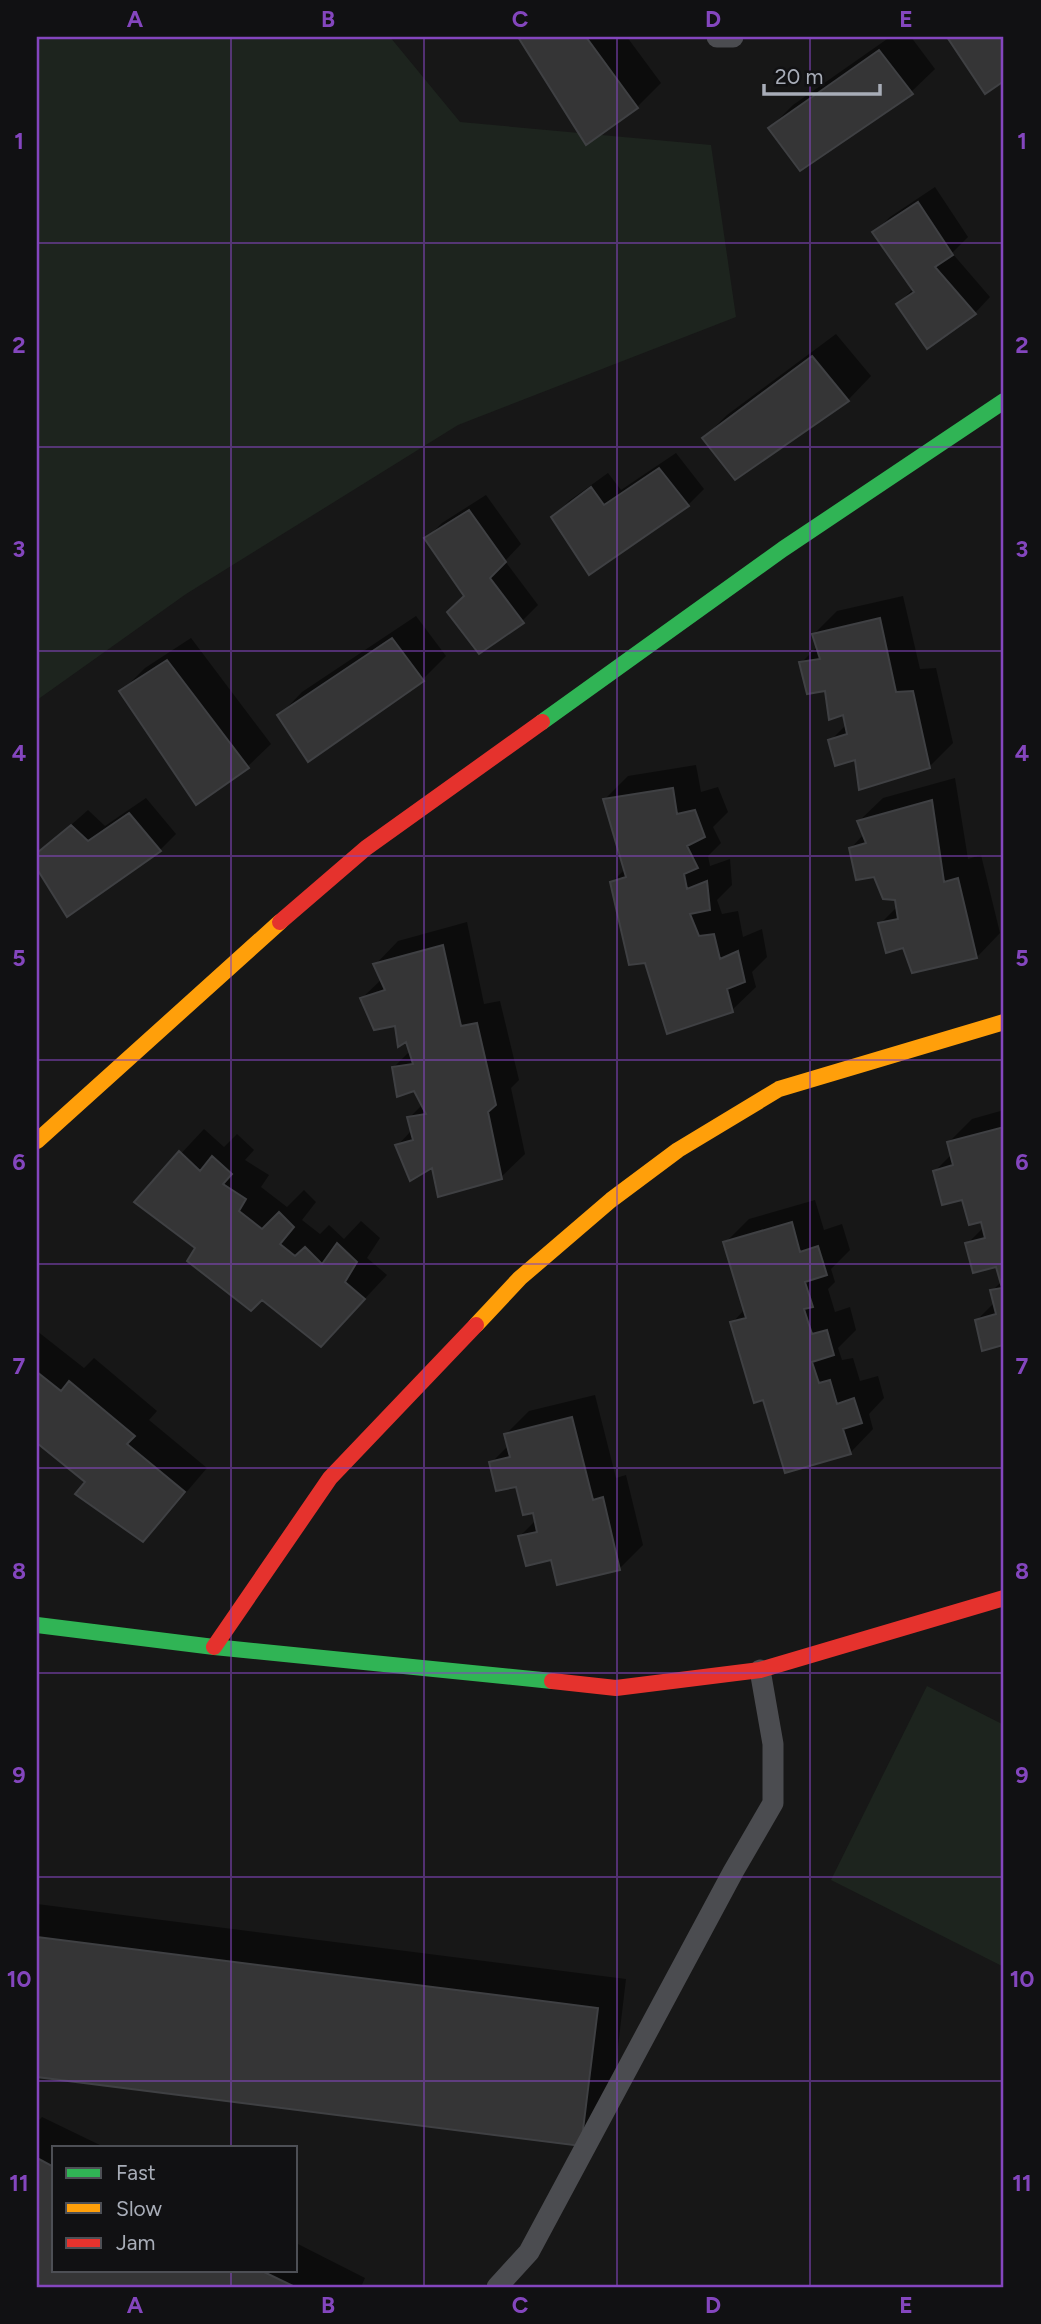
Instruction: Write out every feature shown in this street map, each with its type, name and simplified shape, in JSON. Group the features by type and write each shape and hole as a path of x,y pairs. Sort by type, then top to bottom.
{"street":[{"path":"37,1141 207,986 366,848 783,549 1004,401"},
{"path":"214,1647 330,1478 520,1278 611,1200 678,1150 779,1089 1004,1022"},
{"path":"37,1625 214,1647 616,1688 760,1670 1004,1598"}],"lane":[{"path":"717,37 733,37"},
{"path":"497,2287 529,2252 733,1872 773,1803 773,1744 760,1670"}],"shaded area":[{"path":"37,37 390,37 460,122 711,145 736,317 458,425 186,594 37,700"},
{"path":"927,1686 1004,1725 1004,1967 831,1880"}],"building":[{"path":"518,37 586,37 638,108 586,145"},
{"path":"947,37 1004,37 1004,81 985,94"},
{"path":"879,50 913,94 800,171 768,128"},
{"path":"918,202 953,255 935,267 976,314 927,349 896,304 914,292 872,232"},
{"path":"812,356 849,401 735,480 702,438"},
{"path":"659,468 689,506 589,575 551,517 591,487 604,505"},
{"path":"469,510 506,562 490,578 524,623 479,654 447,612 464,596 424,538"},
{"path":"880,618 896,692 913,691 930,768 859,790 855,760 835,766 828,740 847,734 843,715 829,720 825,691 807,694 799,662 820,659 812,634"},
{"path":"392,638 424,681 308,762 277,715"},
{"path":"167,660 249,768 196,805 119,691"},
{"path":"673,788 677,814 695,810 705,837 687,846 698,868 684,874 687,889 707,881 710,910 690,914 699,936 714,934 720,959 738,951 745,982 727,989 733,1012 667,1034 645,963 629,965 610,882 626,877 603,799"},
{"path":"932,800 944,882 958,878 977,958 912,973 903,948 886,953 878,923 898,919 895,900 883,899 874,877 856,880 849,848 866,843 857,821"},
{"path":"129,813 161,851 67,917 37,869 37,853 71,825 88,841"},
{"path":"443,945 461,1026 477,1023 496,1105 488,1112 502,1179 438,1197 432,1168 410,1181 395,1145 413,1140 407,1117 426,1114 414,1091 397,1097 392,1067 413,1064 406,1042 398,1047 395,1026 374,1030 360,998 385,990 373,964"},
{"path":"1004,1127 1004,1350 1003,1345 982,1351 975,1320 996,1314 990,1290 1002,1288 996,1267 973,1273 965,1243 985,1238 981,1222 969,1225 962,1200 942,1205 933,1171 953,1165 947,1142"},
{"path":"179,1151 200,1171 212,1156 232,1174 223,1184 246,1199 239,1211 262,1229 279,1212 294,1227 280,1244 295,1256 305,1247 322,1264 337,1243 357,1262 345,1282 365,1299 321,1347 262,1300 251,1311 187,1261 195,1248 134,1202"},
{"path":"792,1222 800,1252 818,1246 827,1275 805,1282 813,1307 804,1309 812,1334 827,1330 834,1355 812,1362 819,1383 830,1380 837,1404 854,1398 862,1423 843,1429 851,1454 785,1473 763,1400 754,1403 730,1322 746,1318 723,1242"},
{"path":"37,1372 61,1391 69,1381 135,1436 127,1444 185,1492 143,1542 75,1494 85,1482 37,1443"},
{"path":"572,1417 593,1500 603,1497 620,1570 557,1585 551,1560 526,1566 518,1536 537,1532 533,1513 523,1515 516,1487 496,1491 489,1462 510,1457 504,1434"},
{"path":"37,1937 598,2008 581,2146 37,2077"},
{"path":"37,2158 52,2166 52,2272 264,2272 295,2287 37,2287"}],"traffic: fast":[{"path":"542,722 783,549 1004,401"},
{"path":"37,1625 214,1647 552,1681"}],"traffic: slow":[{"path":"37,1141 280,922"},
{"path":"476,1325 520,1278 611,1200 678,1150 779,1089 1004,1022"}],"traffic: jam":[{"path":"280,922 366,848 542,722"},
{"path":"214,1647 330,1478 476,1325"},
{"path":"552,1681 616,1688 760,1670 1004,1598"}]}
